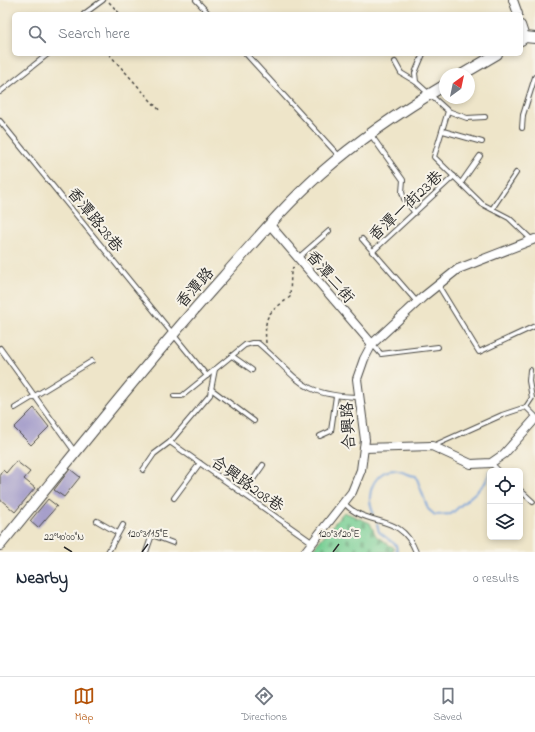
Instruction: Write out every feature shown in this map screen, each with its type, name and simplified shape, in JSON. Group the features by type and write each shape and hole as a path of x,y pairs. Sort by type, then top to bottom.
{"street":[{"path":"512,0 517,12"},
{"path":"523,38 535,38"},
{"path":"473,68 494,56"},
{"name":"香潭路","path":"0,545 173,333 270,225 320,173 370,133 405,108 439,89"},
{"name":"香潭二街","path":"270,225 372,344"},
{"name":"合興路","path":"305,552 352,492 361,470 365,440 357,379 364,359 372,344 417,302 458,269 534,239"},
{"path":"364,448 432,446 471,464 491,464 504,454 535,419"}],"lane":[{"path":"87,12 103,0"},
{"path":"196,0 207,12"},
{"path":"0,92 45,56"},
{"path":"248,56 340,157"},
{"path":"416,82 415,73 422,56"},
{"path":"395,62 400,73 416,82 448,111 467,118 485,117"},
{"path":"522,128 523,116 535,78"},
{"path":"448,111 434,156 482,204 509,218 534,239"},
{"name":"香潭路28巷","path":"0,121 207,376"},
{"path":"443,131 482,142"},
{"path":"370,133 403,180 402,192 404,199 415,213"},
{"path":"461,183 480,156"},
{"path":"492,209 516,173"},
{"name":"香潭一街23巷","path":"372,252 454,176"},
{"path":"297,258 330,231"},
{"path":"362,240 417,302"},
{"path":"438,285 479,352 535,326"},
{"path":"174,396 182,396 245,345 252,342 258,343 266,350 296,381 315,391 336,396 360,396"},
{"path":"372,344 381,354 438,347"},
{"path":"0,348 76,453"},
{"path":"232,356 252,370"},
{"path":"15,408 92,361"},
{"path":"143,470 154,454 170,442 210,395 215,369"},
{"path":"432,446 502,415 526,407 532,398 528,381 530,370"},
{"path":"211,389 254,421"},
{"path":"320,436 331,431 336,396"},
{"path":"526,407 535,416"},
{"name":"合興路208巷","path":"170,442 313,543"},
{"path":"174,498 200,463"},
{"path":"491,464 496,468"},
{"path":"242,494 263,465"},
{"path":"523,494 533,502"},
{"path":"344,503 351,510 357,513 402,530 409,537 416,552"},
{"path":"97,521 118,533"},
{"path":"108,552 123,525"},
{"path":"146,552 152,534 173,543"}],"path":[{"path":"106,0 118,12"},
{"path":"111,56 161,112"},
{"path":"266,350 265,325 268,315 290,297 291,272 297,258"}],"green space":[{"path":"344,512 370,523 376,536 394,548 392,552 310,552"}],"building":[{"path":"34,408 49,427 31,445 14,428"},
{"path":"16,461 30,472 24,479 35,488 15,512 0,499 0,474 3,470 6,473"},
{"path":"70,469 80,477 64,497 54,490"},
{"path":"48,499 57,506 38,528 30,521"}],"waterway":[{"path":"373,513 370,503 371,491 378,477 387,471 398,471 416,476 428,509 435,515 451,514 477,491 485,483 487,479"},
{"path":"377,524 379,532 396,545 397,552"}]}
